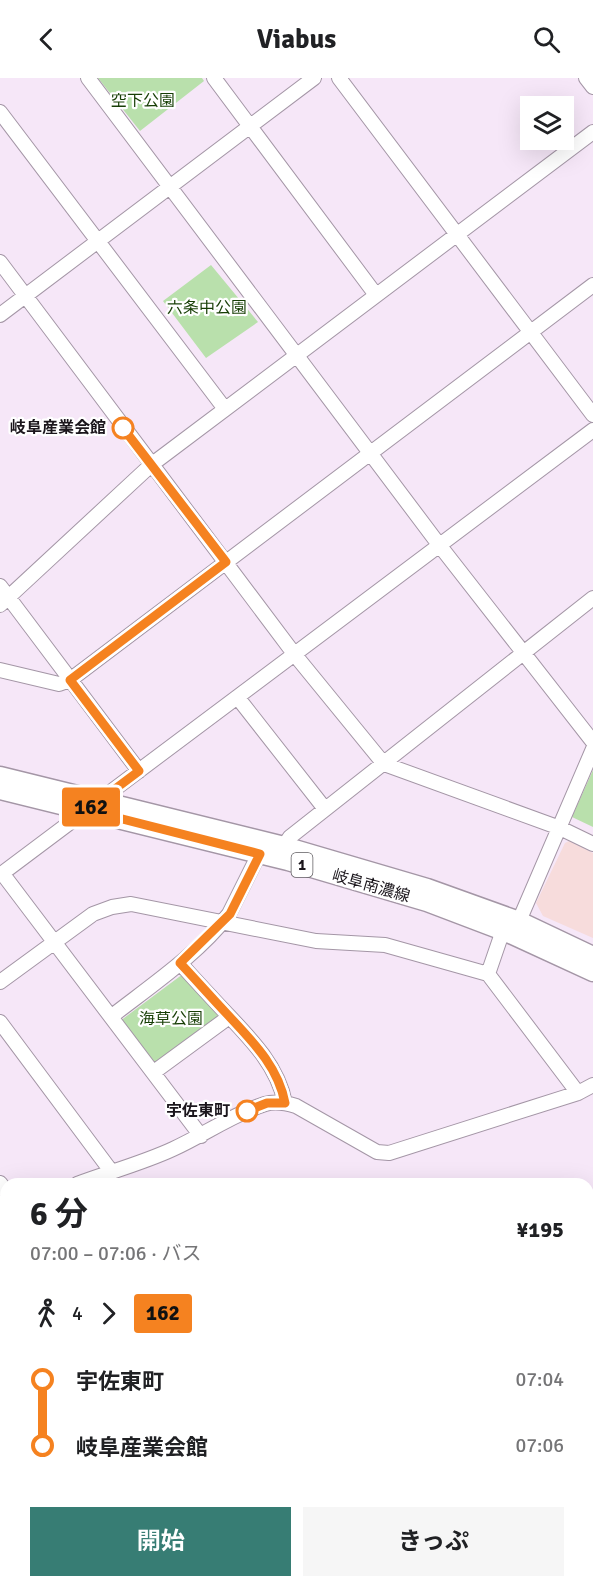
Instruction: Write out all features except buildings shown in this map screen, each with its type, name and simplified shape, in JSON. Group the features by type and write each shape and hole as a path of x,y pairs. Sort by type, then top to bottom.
{"main road":[{"name":"岐阜南濃線","path":"0,776 260,854 513,926 593,972"},
{"name":"岐阜南濃線","path":"0,790 94,805 284,846 427,888 513,926 593,956"}],"street":[{"path":"88,78 440,546 593,742"},
{"path":"214,78 376,295"},
{"path":"0,315 314,78"},
{"path":"339,78 593,415"},
{"path":"586,78 593,87"},
{"path":"0,112 225,409"},
{"path":"139,771 3,596 151,465 593,132"},
{"path":"0,262 295,655 384,764 560,828 593,844"},
{"path":"0,670 58,684 70,680 593,285"},
{"path":"201,1136 112,1016 1,874 593,430"},
{"path":"284,846 290,837 593,598"},
{"path":"237,698 325,809"},
{"path":"488,974 500,939 513,926 560,828 593,749"},
{"path":"112,1016 180,963 223,922 230,914 260,854"},
{"path":"0,982 93,914 112,907 131,904 316,941 385,945 488,974 578,1093"},
{"path":"180,963 266,1058 283,1090 285,1103"},
{"path":"154,1072 229,1017"},
{"path":"0,1022 111,1171"},
{"path":"93,1178 161,1155 267,1103 285,1103 296,1106 377,1152 389,1153 578,1093 593,1085"}],"shaded area":[{"path":"569,841 593,853 593,938 543,916 536,903 565,843"}],"green space":[{"name":"空下公園","path":"98,78 202,78 204,81 140,131"},
{"name":"六条中公園","path":"211,265 258,322 206,358 163,301"},
{"path":"593,770 593,827 572,817"},
{"name":"海草公園","path":"183,974 217,1012 219,1019 156,1068 120,1021"}],"bus line":[{"name":"162","path":"123,428 226,562 70,680 139,771 87,810 260,854 230,914 180,963 266,1058 283,1090 285,1103 267,1103 247,1111"}],"place":[{"name":"岐阜産業会館","path":"123,428"},
{"name":"宇佐東町","path":"247,1111"}]}
